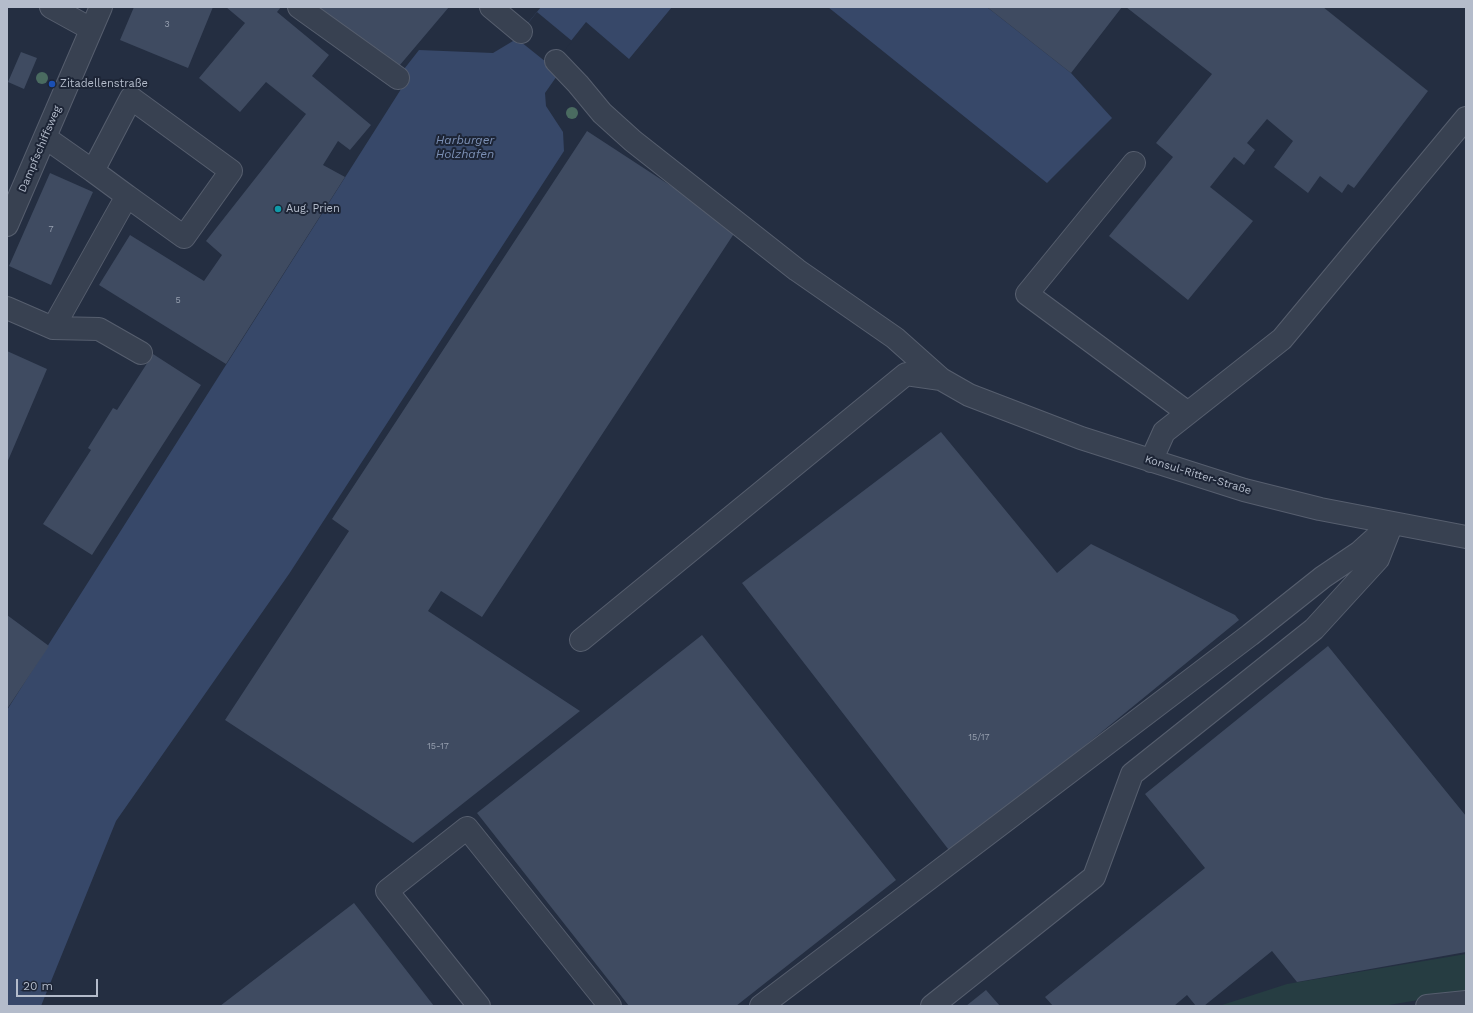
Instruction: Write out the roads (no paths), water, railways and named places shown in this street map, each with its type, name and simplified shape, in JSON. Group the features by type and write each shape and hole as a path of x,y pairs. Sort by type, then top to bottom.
{"street":[{"path":"51,7 91,29"},
{"name":"Dampfschiffsweg","path":"7,225 46,138 101,7"},
{"path":"299,7 398,78"},
{"path":"491,7 521,32"},
{"path":"556,61 602,112 632,141 797,270 895,338 942,379"},
{"path":"46,138 184,237 230,171 131,98 93,171"},
{"path":"1152,461 1164,432 1282,339 1466,118"},
{"path":"1134,163 1027,294 1188,413"},
{"path":"53,328 127,196"},
{"path":"7,308 53,328 100,329 141,353"},
{"path":"581,640 906,374 942,379"},
{"name":"Konsul-Ritter-Straße","path":"942,379 969,395 1012,413 1152,461 1244,490 1320,509 1466,537"},
{"path":"761,1006 1250,635 1323,577 1360,552 1392,523"},
{"path":"932,1006 1094,877 1132,774 1314,629 1378,559 1392,523"},
{"path":"479,1006 387,891 467,828 610,1006"},
{"path":"1427,1006 1466,1002"}],"water":[{"name":"Harburger Holzhafen","path":"541,7 672,7 629,59 586,22 551,66 559,73 545,93 546,106 563,132 564,151 289,574 116,821 41,1006 7,1006 7,710 403,86 401,73 419,50 493,53 513,41"},
{"path":"828,7 987,7 1071,73 1112,118 1047,183"}],"place":[{"name":"Zitadellenstraße","path":"52,84"},
{"name":"Aug. Prien","path":"278,209"}]}
